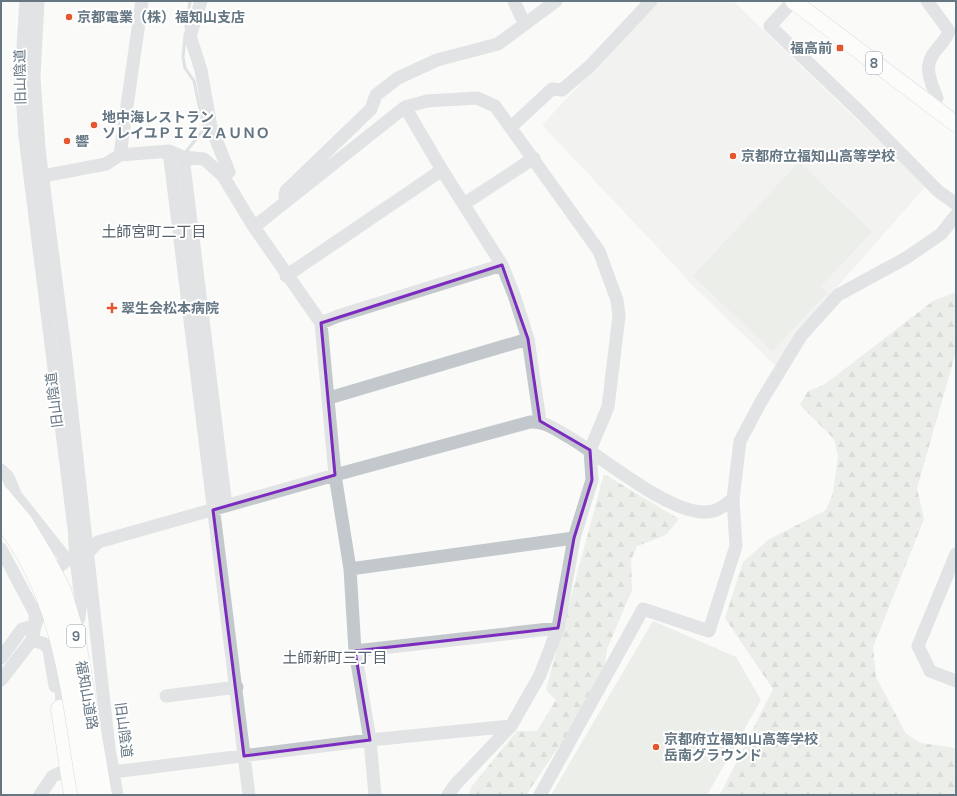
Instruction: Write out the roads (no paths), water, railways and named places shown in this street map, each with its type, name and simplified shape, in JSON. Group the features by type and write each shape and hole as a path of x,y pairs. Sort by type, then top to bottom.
{"highway":[{"name":"福知山道路","path":"1,495 22,520 43,554 62,590 76,636 103,795"},
{"name":"福知山道路","path":"1,519 14,536 47,597 61,642 87,795"},
{"path":"60,709 73,795"}],"main road":[{"name":"8","path":"793,1 956,124"}],"street":[{"path":"26,1 21,78 26,137 74,528 71,560 81,599 79,618 59,657 62,703 60,709"},
{"name":"旧山陰道","path":"38,1 34,77 43,176 113,772 117,795"},
{"path":"120,156 142,1"},
{"path":"201,1 190,36 201,70 211,127 229,172 223,176"},
{"path":"514,1 524,23"},
{"path":"284,202 286,191 371,108 376,95 398,78 437,60 498,44 524,23 556,1"},
{"path":"511,127 552,89 562,90 590,66 651,1"},
{"path":"793,1 770,26 860,112 938,191 956,204"},
{"path":"927,1 949,31 947,37 932,55 929,62 928,71 937,98 932,106"},
{"path":"254,227 406,106 427,101 477,98 495,106 534,158 599,251 617,300 619,316 608,407 590,450 592,480 574,538 558,628 540,675 511,726 455,785 448,795"},
{"path":"406,106 442,170 502,265 528,339 540,421"},
{"path":"43,176 106,164 120,156 170,151 183,157 204,159 223,176 286,276 321,323 335,475 350,569 355,651 370,740 374,795"},
{"path":"170,151 213,510 237,687 249,795"},
{"path":"183,157 226,506"},
{"path":"464,204 534,158"},
{"path":"286,276 442,170"},
{"path":"540,795 643,609 709,631 736,546 733,499 740,441 762,400 801,336 838,295 906,258 941,234 956,215"},
{"path":"321,323 338,316 502,265"},
{"path":"329,398 528,339"},
{"path":"1,680 32,640 35,626 56,569 71,560 88,553 98,542 530,422 540,421 590,450 664,501 687,510 706,512 719,509 733,499"},
{"path":"1,470 8,477 16,496 71,560"},
{"path":"350,569 574,538"},
{"path":"1,549 35,613 35,626"},
{"path":"956,554 918,646 930,671 956,681"},
{"path":"1,658 22,629 35,626"},
{"path":"355,651 558,628"},
{"path":"32,640 45,644 49,650 56,695 60,709"},
{"path":"166,696 237,687"},
{"path":"113,772 370,740 511,726"},
{"path":"40,795 53,776 69,769"}],"waterway":[{"path":"186,28 190,1"},
{"path":"185,37 183,57 185,68 194,81 204,129 185,153"}],"place":[{"name":"京都電業（株）福知山支店","path":"69,17"},
{"name":"福高前","path":"840,48"},
{"name":"地中海レストラン ソレイユＰＩＺＺＡＵＮＯ","path":"94,125"},
{"name":"響","path":"67,141"},
{"name":"京都府立福知山高等学校","path":"733,156"},
{"name":"翠生会松本病院","path":"112,308"},
{"name":"京都府立福知山高等学校 岳南グラウンド","path":"656,747"}],"district":[{"name":"土師宮町二丁目","path":"154,232"},
{"name":"土師新町三丁目","path":"335,658"}]}
